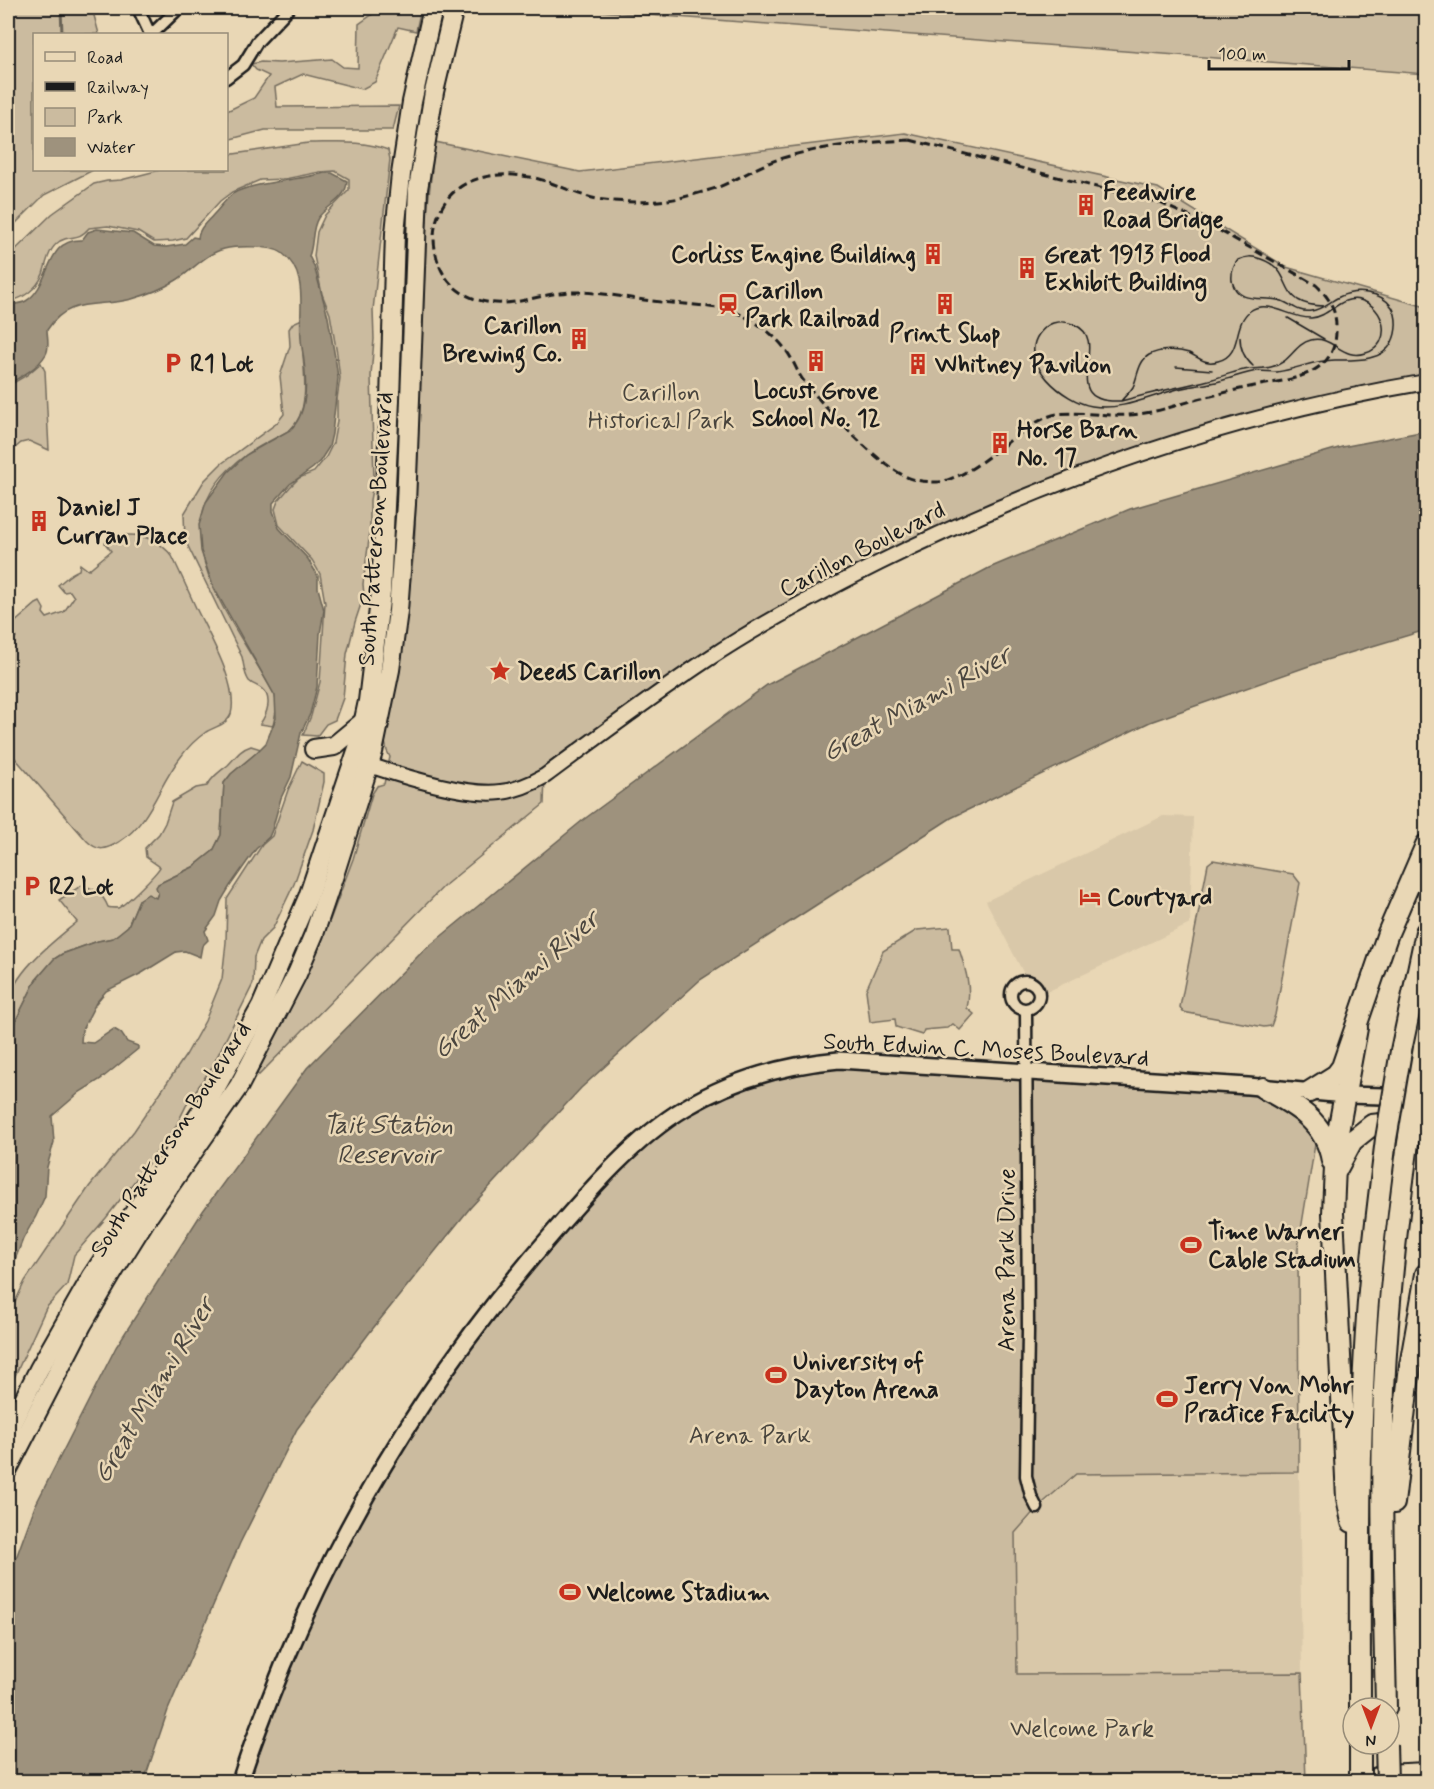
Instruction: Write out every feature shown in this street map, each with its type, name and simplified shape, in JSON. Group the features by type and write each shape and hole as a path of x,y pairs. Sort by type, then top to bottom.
{"highway":[{"path":"1309,1092 1336,1075 1342,1067 1388,933 1426,845"},
{"path":"1360,1696 1361,1440 1366,1325 1386,1139 1401,1051 1426,932"},
{"path":"1357,1028 1336,1143 1333,1236 1347,1498 1360,1557"},
{"path":"1386,1696 1382,1497 1384,1389 1395,1244 1409,1136 1425,1041"},
{"path":"1263,1088 1294,1105 1318,1126 1331,1152 1335,1175"},
{"path":"1335,1175 1344,1152 1352,1141 1367,1128 1378,1124 1426,1119"},
{"path":"1384,1562 1393,1520 1396,1475 1410,1366 1426,1274"},
{"path":"1359,1782 1360,1756"},
{"path":"1386,1756 1387,1782"}],"main road":[{"name":"South Patterson Boulevard","path":"8,1469 82,1325 115,1269 145,1221 239,1086 282,1005 314,934 361,762 363,722 368,701 381,592 395,233 412,102 434,8"},
{"name":"South Patterson Boulevard","path":"8,1431 39,1370 92,1276 207,1103 261,1007 308,897 361,762 373,752 390,670 398,611 406,504 418,189 434,92 454,8"},
{"path":"314,749 334,746 363,722"},
{"name":"South Edwin C. Moses Boulevard","path":"240,1782 266,1708 297,1632 353,1518 386,1461 448,1364 572,1210 628,1154 669,1119 714,1092 748,1077 809,1062 866,1060 1345,1095 1384,1096 1426,1089"}],"street":[{"path":"138,8 157,33 179,8"},
{"path":"228,76 243,65 257,42 289,8"},
{"name":"Carillon Boulevard","path":"361,762 472,792 491,793 516,790 544,776 708,658 846,580 941,532 1052,487 1178,441 1319,403 1426,382"},
{"name":"Arena Park Drive","path":"1026,1010 1028,1072 1026,1476 1030,1496 1037,1508"},
{"path":"1359,1782 1385,1772 1426,1770"}],"shaded area":[{"path":"1163,816 1193,817 1190,924 1036,997 986,901"},
{"path":"1299,1472 1302,1673 1016,1674 1015,1533 1075,1474"}],"green space":[{"path":"8,8 92,8 99,33 33,33 33,171 91,171 44,195 8,231"},
{"path":"402,8 421,8 416,31 398,27 375,82 362,89 303,74 275,87 277,107 399,106 393,130 265,130 228,140 228,111 254,98 269,76 256,70 251,64 332,59 343,67 358,68 359,24 380,9 397,11"},
{"path":"1426,8 1426,74 572,9"},
{"name":"Carillon Historical Park","path":"905,133 1158,188 1286,267 1426,307 1426,382 1319,403 1052,487 798,606 545,776 544,804 444,886 259,1075 251,1071 330,920 353,859 372,794 377,786 384,784 390,757 385,742 401,659 414,551 427,213 435,142 580,172"},
{"path":"308,143 349,143 388,150 390,159 373,310 374,339 371,376 374,479 370,500 370,532 363,584 364,595 347,654 343,698 335,720 326,724 317,736 303,735 311,716 320,682 325,603 320,574 312,560 279,525 275,509 278,501 299,478 314,472 326,457 333,443 340,378 330,314 322,294 314,256 317,232 325,215 349,190 349,179 335,171 285,179 260,180 232,192 220,201 186,238 173,241 154,242 138,232 108,226 89,228 81,235 64,239 56,244 50,252 43,274 33,289 24,296 8,301 8,257 52,214 94,184 156,171 228,171 228,155"},
{"path":"302,319 305,392 303,407 298,419 290,430 246,455 217,483 203,512 201,543 208,574 222,605 275,696 277,706 273,726 260,724 267,711 267,697 262,689 247,678 242,657 185,540 184,514 204,481 221,464 277,423 284,414 280,376 290,346 289,329 293,323"},
{"path":"41,363 45,371 49,450 29,441 21,443 8,454 8,386 27,375"},
{"path":"126,535 152,540 163,546 172,556 222,661 231,689 232,703 231,714 227,721 202,735 183,754 139,824 119,842 102,849 87,841 8,750 8,643 16,637 13,624 36,604 40,602 47,618 64,612 74,597 70,591 64,592 58,585 79,570 80,564 88,570 111,551 105,543 107,541"},
{"path":"251,746 261,749 231,774 224,783 221,835 213,851 193,867 158,884 156,898 139,900 128,926 113,938 98,941 54,959 36,980 8,1036 7,1007 18,980 36,958 77,922 59,900 82,885 98,893 108,907 121,906 160,867 146,857 145,848 159,834 172,802 196,788 207,786 241,752"},
{"path":"302,761 324,774 324,782 313,830 294,884 273,928 261,940 254,957 253,984 212,1067 188,1102 174,1130 106,1218 74,1255 67,1285 46,1308 8,1391 8,1317 25,1281 89,1187 134,1131 186,1055 205,1021 222,979 227,899 262,845 272,836 288,790"},
{"path":"1213,860 1293,874 1300,883 1271,1026 1264,1027 1183,1012 1180,1007 1208,864"},
{"path":"950,927 952,949 959,949 967,978 969,993 967,1008 974,1014 960,1030 953,1024 947,1028 924,1030 922,1035 896,1027 895,1019 870,1022 866,990 883,951 917,930"},
{"name":"Arena Park","path":"809,1062 1248,1086 1318,1126 1298,1248 1299,1472 1076,1474 1037,1508 1015,1533 1017,1674 1302,1673 1306,1781 240,1782 266,1708 385,1461 572,1211 683,1109"}],"water":[{"path":"332,173 347,181 344,193 318,218 309,256 328,317 338,378 332,434 329,447 320,461 290,484 273,503 273,511 279,528 308,559 318,576 318,588 324,610 320,634 317,687 310,714 301,733 291,777 281,798 269,837 256,849 221,901 216,916 205,931 208,940 202,946 200,957 185,951 176,952 106,991 96,1003 82,1030 81,1042 93,1043 114,1029 121,1033 127,1042 138,1046 138,1049 52,1116 54,1142 47,1167 45,1196 23,1239 8,1278 8,1036 36,980 54,959 98,941 113,938 128,926 139,900 148,894 156,898 158,884 193,867 213,851 221,835 224,783 266,743 276,718 275,696 213,586 201,551 199,525 206,502 228,472 246,455 290,430 297,422 304,402 305,368 301,336 300,285 291,262 277,250 262,247 237,247 217,251 181,277 154,292 120,302 85,305 64,312 47,330 48,348 43,359 29,372 8,384 8,305 24,302 34,294 54,255 70,242 82,240 88,232 97,229 133,233 154,246 185,244 193,237 198,238 203,226 236,192 259,185"},
{"name":"Tait Station Reservoir","path":"1426,431 1426,630 1326,660 1150,722 951,818 700,980 581,1088 470,1208 370,1332 297,1429 240,1543 168,1710 144,1781 8,1781 8,1580 35,1506 116,1347 203,1211 307,1068 422,952 583,820 767,685 989,568 1130,509 1342,447"}],"waterway":[{"path":"61,8 62,33"}],"tram line":[{"path":"1121,401 1133,387 1143,361 1153,353 1179,351 1210,362 1226,358 1234,346 1244,317 1257,308 1272,308 1311,318 1318,317 1341,303 1353,299 1369,304 1380,317 1383,325 1380,342 1366,353 1350,354 1326,341 1311,340 1300,345 1283,362 1268,368 1240,371 1121,401 1101,399 1090,393 1087,382 1089,344 1085,333 1070,323 1056,322 1045,327 1034,345 1039,368 1048,379 1058,389 1081,403 1112,407 1177,389 1259,371 1277,372 1320,361 1367,358 1382,353 1392,342 1396,329 1395,315 1392,307 1381,298 1360,292 1345,294 1325,306 1307,311 1299,310 1275,299 1246,297 1235,289 1232,281 1233,269 1238,260 1252,257 1270,263 1281,273 1289,290 1298,300 1311,305 1325,306"},
{"path":"1288,318 1324,339"},
{"path":"1240,337 1243,353 1253,366"},
{"path":"1176,367 1212,370"}],"railway":[{"path":"910,140 1160,203 1215,228 1321,290 1331,304 1336,321 1335,343 1330,355 1322,364 1300,376 1202,398 1157,411 1129,415 1067,413 1047,417 960,475 943,481 924,481 912,479 900,473 870,451 812,391 801,377 787,351 776,339 742,315 710,307 580,292 556,293 506,303 493,303 466,295 454,287 441,270 436,256 434,230 445,202 463,185 485,177 510,175 535,178 597,199 628,202 659,201 680,198 719,187 779,159 811,151 844,145 910,140"}],"place":[{"name":"Feedwire Road Bridge","path":"1086,205"},
{"name":"Corliss Engine Building","path":"933,254"},
{"name":"Great 1913 Flood Exhibit Building","path":"1027,268"},
{"name":"Carillon Park Railroad","path":"728,304"},
{"name":"Print Shop","path":"945,304"},
{"name":"Carillon Brewing Co.","path":"579,339"},
{"name":"Locust Grove School No. 12","path":"816,361"},
{"name":"R1 Lot","path":"173,363"},
{"name":"Whitney Pavilion","path":"918,364"},
{"name":"Horse Barn No. 17","path":"1000,443"},
{"name":"Daniel J Curran Place","path":"39,521"},
{"name":"Deeds Carillon","path":"500,671"},
{"name":"R2 Lot","path":"32,886"},
{"name":"Courtyard","path":"1090,897"},
{"name":"Time Warner Cable Stadium","path":"1191,1245"},
{"name":"University of Dayton Arena","path":"776,1375"},
{"name":"Jerry Von Mohr Practice Facility","path":"1167,1399"},
{"name":"Welcome Stadium","path":"570,1592"}],"water label":[{"name":"Great Miami River","path":"916,703"},
{"name":"Great Miami River","path":"515,984"},
{"name":"Great Miami River","path":"153,1390"}],"park label":[{"name":"Welcome Park","path":"1082,1728"}]}
